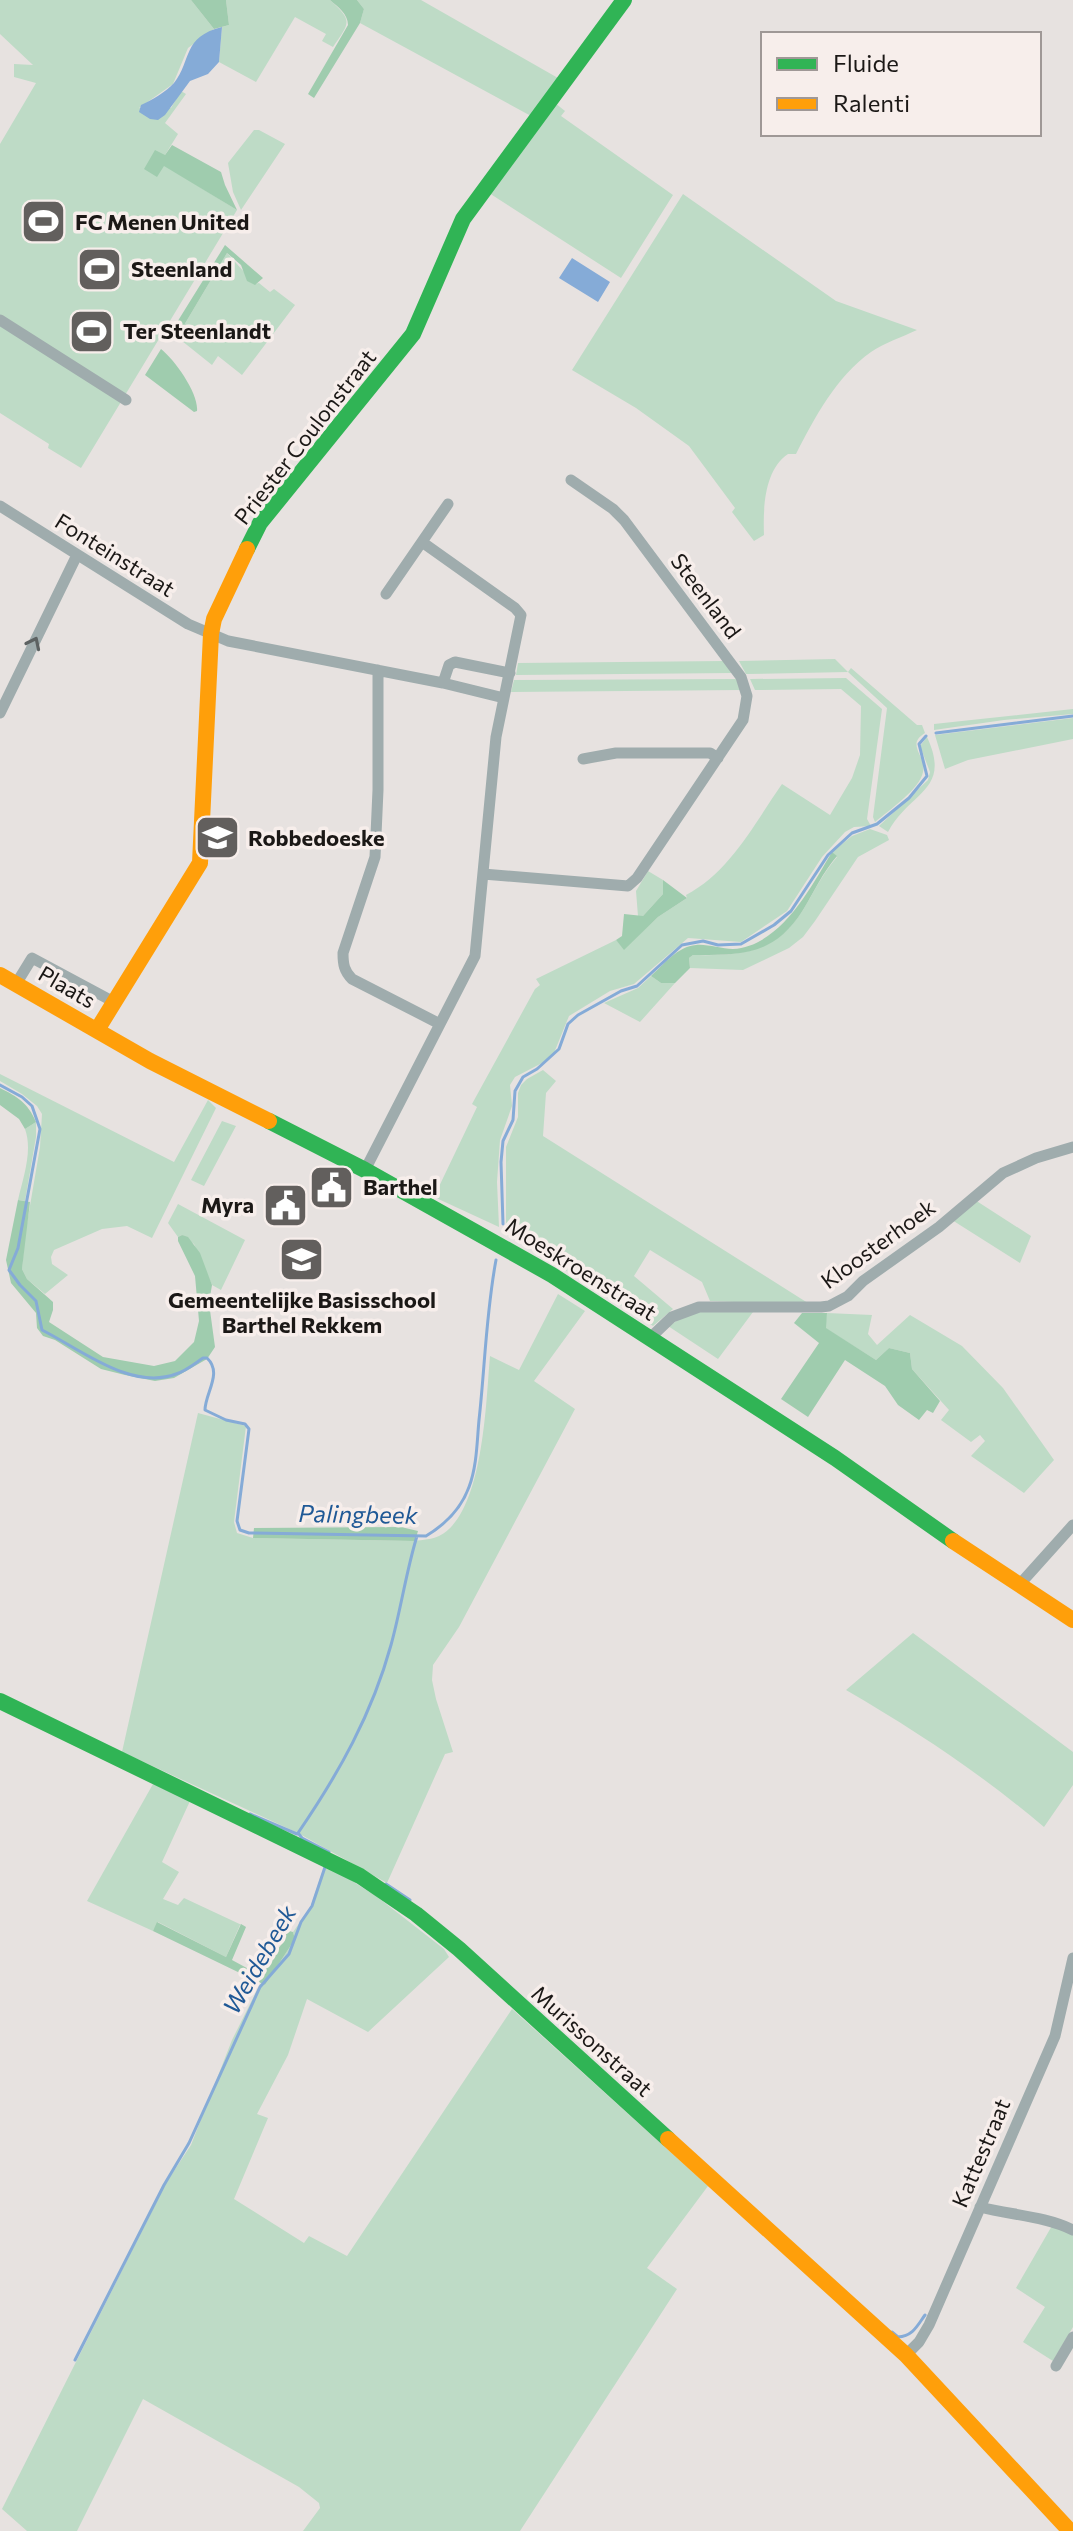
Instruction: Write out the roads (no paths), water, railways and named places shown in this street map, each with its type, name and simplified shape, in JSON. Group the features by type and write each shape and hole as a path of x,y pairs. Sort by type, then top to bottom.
{"street":[{"name":"Priester Coulonstraat","path":"97,1030 200,863 211,634 214,619 260,523 413,334 463,219 624,0"},
{"path":"0,320 126,400"},
{"name":"Steenland","path":"483,874 628,886 637,878 718,758 747,709 741,677 624,520 571,480"},
{"path":"386,594 448,504"},
{"name":"Fonteinstraat","path":"0,506 188,624 228,641 443,683"},
{"path":"365,1170 475,956 496,737 521,615 422,542"},
{"path":"0,713 77,555"},
{"path":"504,698 443,683 449,665 455,662 510,673"},
{"path":"378,670 375,857 343,953 343,963 352,979 440,1024"},
{"path":"583,759 616,753 710,753 718,758"},
{"name":"Plaats","path":"16,984 32,958 114,1002"},
{"name":"Plaats","path":"0,975 97,1030"},
{"name":"Moeskroenstraat","path":"97,1030 150,1061 365,1170 519,1255 835,1458 960,1546 1073,1620"},
{"name":"Kloosterhoek","path":"650,1338 672,1317 699,1307 829,1306 848,1296 863,1281 939,1227 1003,1173 1036,1158 1073,1147"},
{"path":"1020,1584 1073,1525"},
{"name":"Murissonstraat","path":"0,1701 59,1727 200,1800 292,1841 383,1889 459,1949 906,2355 1070,2531"},
{"name":"Kattestraat","path":"906,2355 919,2342 929,2325 1055,2036 1073,1958"},
{"path":"980,2207 1013,2216 1057,2222 1073,2230"},
{"path":"1056,2366 1073,2337"}],"water":[{"path":"222,27 219,62 208,74 190,81 158,120 139,112 141,105 159,96 174,83 194,43 209,31"},
{"path":"572,258 610,282 598,302 559,278"}],"waterway":[{"path":"936,733 1073,716"},
{"name":"Palingbeek","path":"503,1224 501,1162 503,1141 513,1120 515,1091 523,1077 559,1049 568,1024 621,991 637,986 682,945 703,941 718,945 741,944 774,925 791,911 828,855 852,833 877,824 909,798 927,776 919,744 926,736"},
{"name":"Palingbeek","path":"0,1085 32,1106 40,1129 18,1248 9,1270 36,1301 42,1330 106,1366 141,1377 159,1378 180,1373 207,1358 212,1364 213,1377 205,1410 226,1420 245,1424 249,1429 237,1521 240,1530 249,1533 426,1536 452,1515 466,1495 475,1462 496,1260"},
{"name":"Weidebeek","path":"329,1852 298,1833 340,1765 374,1695 391,1645 417,1536"},
{"path":"250,1814 297,1834"},
{"name":"Weidebeek","path":"75,2360 164,2185 189,2143 260,1987 289,1954 301,1922 312,1906 325,1867"},
{"path":"386,1884 410,1900"},
{"path":"892,2332 898,2337 907,2335 925,2315"}],"place":[{"name":"FC Menen United","path":"44,222"},
{"name":"Steenland","path":"100,269"},
{"name":"Ter Steenlandt","path":"92,331"},
{"name":"Robbedoeske","path":"217,838"},
{"name":"Barthel","path":"332,1187"},
{"name":"Myra","path":"285,1205"},
{"name":"Gemeentelijke Basisschool Barthel Rekkem","path":"302,1259"}]}
